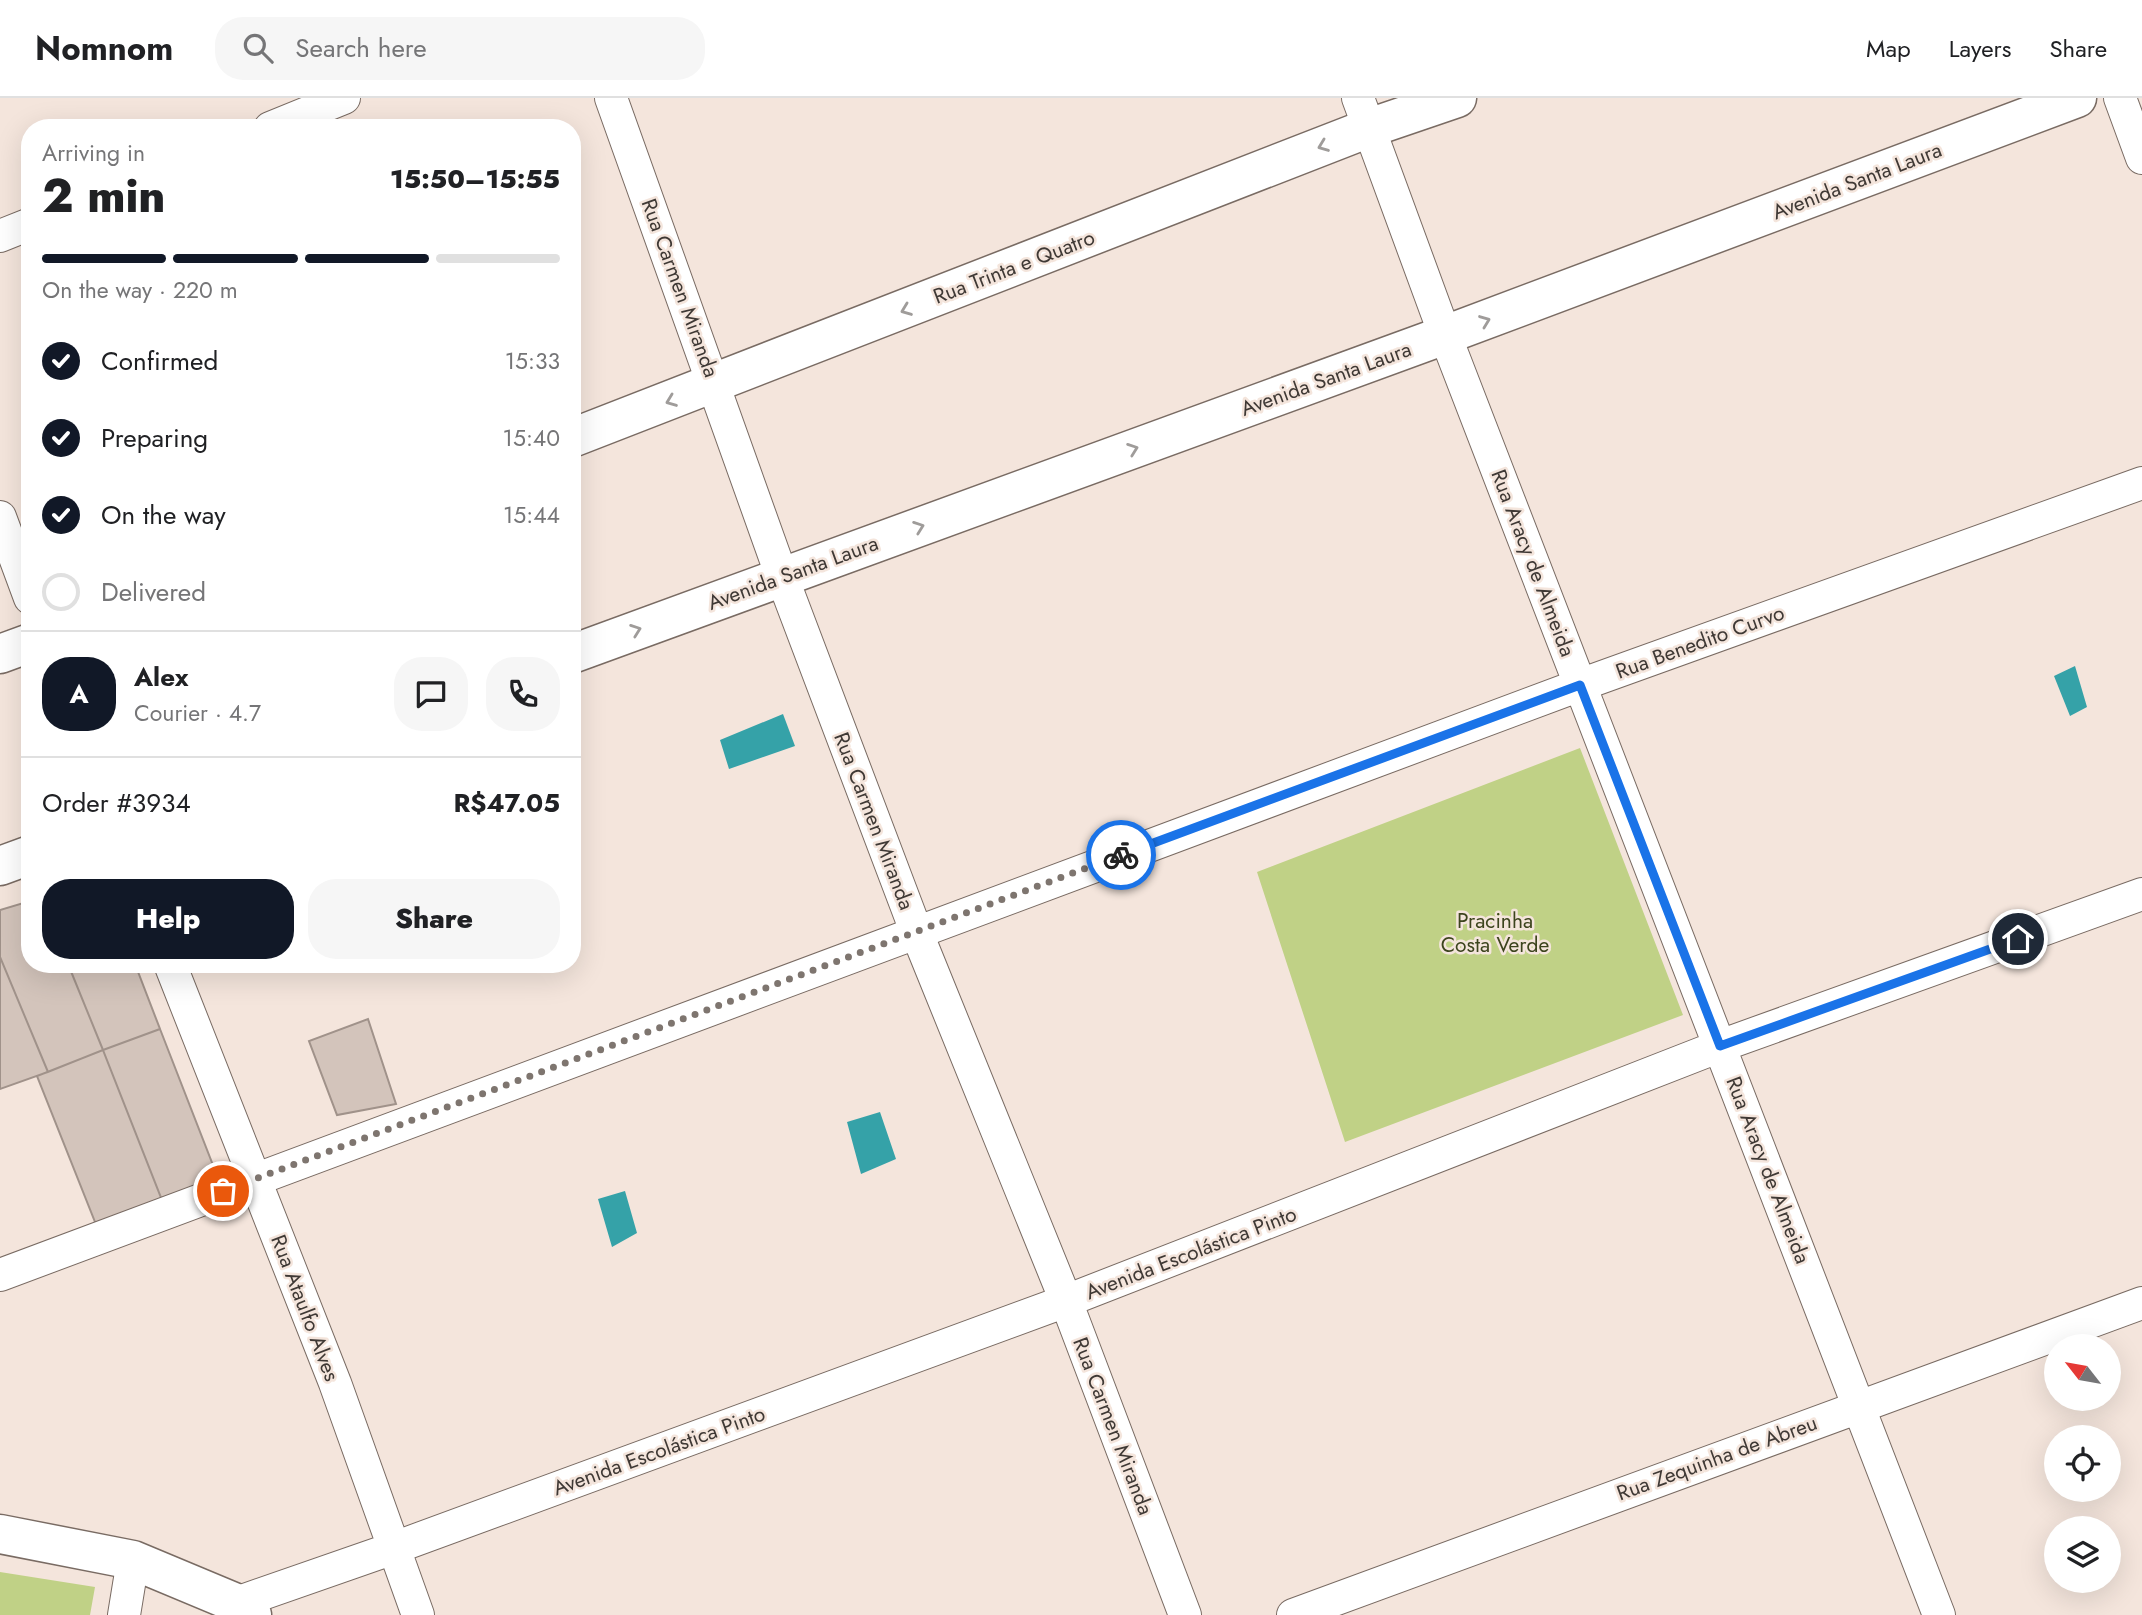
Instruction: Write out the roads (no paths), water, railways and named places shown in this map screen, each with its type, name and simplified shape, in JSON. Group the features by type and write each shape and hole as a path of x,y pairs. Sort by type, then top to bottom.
{"street":[{"path":"292,119 344,98"},
{"name":"Rua Carmen Miranda","path":"611,98 782,577 916,931 1066,1301 1185,1615"},
{"name":"Rua Trinta e Quatro","path":"581,435 715,385 1363,113 1457,98"},
{"name":"Avenida Santa Laura","path":"581,651 1446,335 2077,98"},
{"path":"2120,98 2142,158"},
{"name":"Rua Aracy de Almeida","path":"1363,113 1580,685 1939,1615"},
{"path":"0,236 21,228"},
{"name":"Rua Benedito Curvo","path":"0,1275 1580,685 2142,483"},
{"path":"0,517 21,573"},
{"path":"0,654 21,646"},
{"path":"0,866 21,858"},
{"name":"Avenida Escolástica Pinto","path":"244,1609 394,1548 1066,1301 1720,1046 2142,894"},
{"name":"Rua Ataulfo Alves","path":"174,973 335,1383 418,1615"},
{"name":"Rua Zequinha de Abreu","path":"1293,1615 2142,1303"},
{"path":"0,1534 133,1560 244,1609"},
{"path":"124,1615 133,1560"}],"water":[{"path":"2075,666 2087,707 2070,716 2054,676"},
{"path":"783,714 795,746 729,769 720,740"},
{"path":"880,1112 896,1159 861,1174 847,1122"},
{"path":"625,1191 637,1233 612,1247 598,1199"}],"park label":[{"name":"Pracinha Costa Verde","path":"1495,933"}]}
